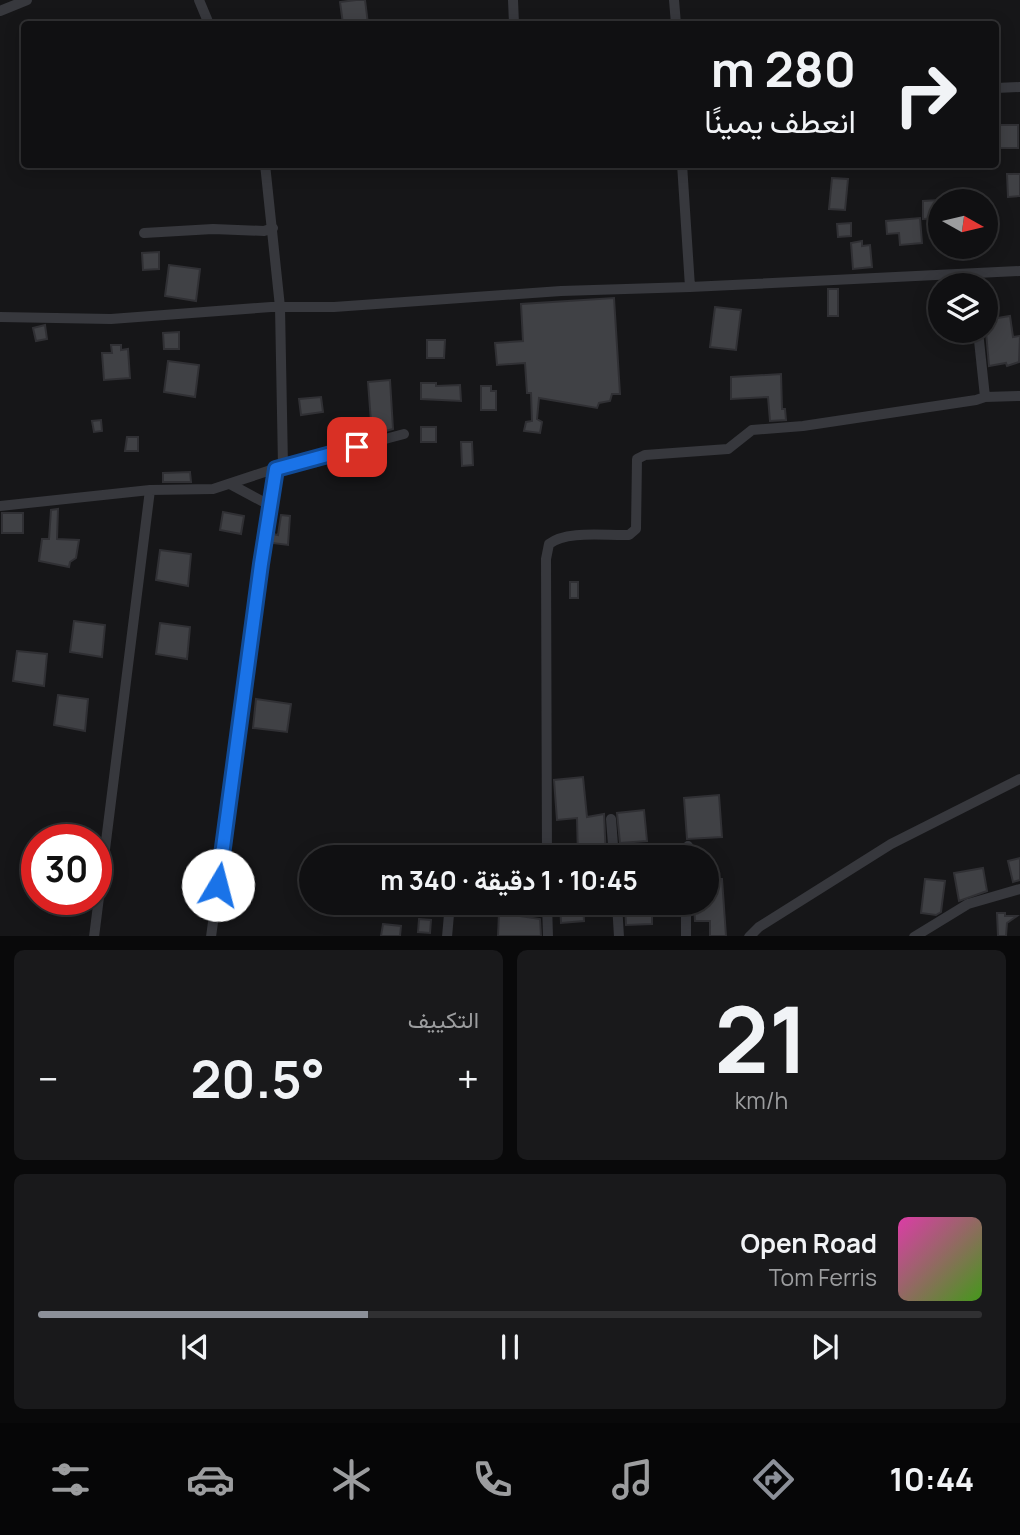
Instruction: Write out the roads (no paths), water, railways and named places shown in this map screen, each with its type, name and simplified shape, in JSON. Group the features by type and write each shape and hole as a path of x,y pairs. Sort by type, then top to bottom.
{"street":[{"path":"0,11 27,0"},
{"path":"199,0 208,21"},
{"path":"513,0 513,21"},
{"path":"674,0 676,21"},
{"path":"999,88 1020,87"},
{"path":"211,936 271,506 280,468 279,307 266,168"},
{"path":"682,168 690,288"},
{"path":"144,233 213,229 264,231 273,228"},
{"path":"988,273 1020,271"},
{"path":"0,317 111,319 561,291 690,288 928,276"},
{"path":"979,343 985,397"},
{"path":"547,845 546,559 549,544 557,538 568,536 629,534 636,529 637,459 645,455 728,449 752,430 803,426 985,397 1020,396"},
{"path":"0,506 150,490 213,489 404,435"},
{"path":"230,484 271,506"},
{"path":"94,936 150,490"},
{"path":"748,936 891,844 1020,779"},
{"path":"611,819 613,845"},
{"path":"914,936 968,904 1020,889"},
{"path":"447,936 449,915"},
{"path":"547,915 548,936"},
{"path":"618,915 620,936"},
{"path":"686,915 686,936"}]}
